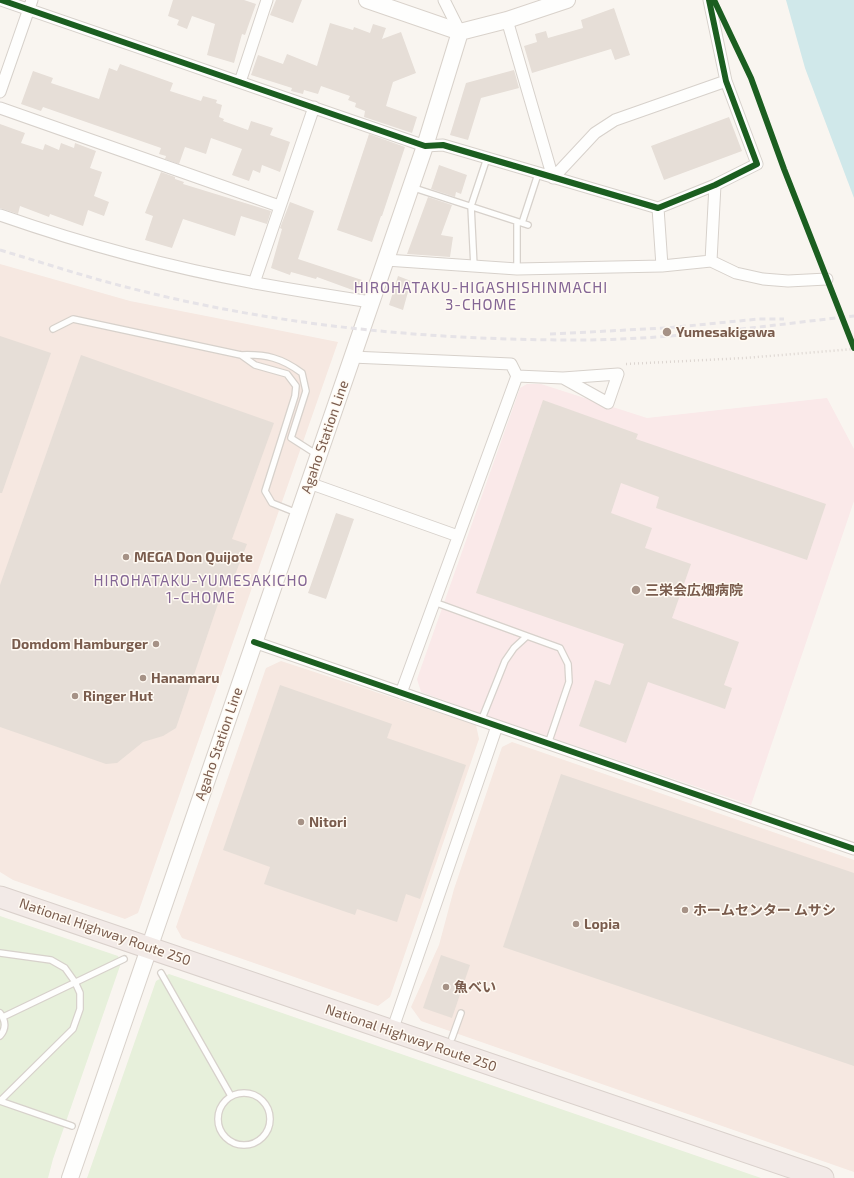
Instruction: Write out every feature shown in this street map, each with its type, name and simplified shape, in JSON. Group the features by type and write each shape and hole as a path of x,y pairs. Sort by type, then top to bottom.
{"highway":[{"name":"National Highway Route 250","path":"0,897 823,1178"}],"main road":[{"path":"368,0 460,32 508,20 567,0"},
{"name":"Agaho Station Line","path":"70,1178 425,146 460,32"}],"street":[{"path":"1,0 31,5 240,82 425,146 444,145 538,174 658,208 715,185 757,164 726,81 709,0"},
{"path":"240,82 267,0"},
{"path":"444,0 460,32"},
{"path":"0,92 31,5"},
{"path":"508,20 553,178"},
{"path":"553,178 595,133 615,120 726,81"},
{"path":"254,283 314,107"},
{"path":"0,108 279,206"},
{"path":"711,261 715,185"},
{"path":"658,208 662,266"},
{"path":"0,215 74,240 157,261 254,283 371,302"},
{"path":"386,260 518,269 662,266 711,261 736,273 763,279 788,281 828,280"},
{"path":"352,357 511,364 517,376 401,693"},
{"path":"517,376 562,378 618,374 608,402 562,378"},
{"path":"309,483 458,536"},
{"path":"254,642 854,849"},
{"path":"392,1032 496,726"}],"lane":[{"path":"474,267 472,206 486,158"},
{"path":"518,269 520,222 538,174"},
{"path":"411,187 528,225"},
{"path":"53,329 73,319 241,355 260,354 290,364 302,373 306,391 291,438 318,455"},
{"path":"241,355 255,365 287,374 296,386 295,396 265,491 272,503 298,514"},
{"path":"434,602 560,648 568,664 569,682 548,744"},
{"path":"481,721 505,661 514,648 527,636"},
{"path":"0,953 51,960 65,968 75,982 80,993 80,1009 73,1029 0,1101 72,1126"},
{"path":"0,1036 5,1028 1,1015 124,959"},
{"path":"160,973 231,1096"},
{"path":"452,1038 461,1013"},
{"path":"240,1093 249,1093 257,1096 266,1105 271,1118 270,1127 259,1141 243,1145 235,1143 222,1133 218,1116 225,1101 231,1096 240,1093"}],"path":[{"path":"727,28 751,78 784,169"},
{"path":"618,374 619,365 745,358 854,349"}],"shaded area":[{"path":"0,264 130,301 338,342 138,913 125,919 13,880 0,872"},
{"name":"三栄会広畑病院","path":"527,384 541,384 647,418 827,398 854,449 854,501 751,805 484,715 421,692 417,679 520,388"},
{"path":"281,661 476,725 479,739 390,997 378,1006 182,938 176,927 266,668"},
{"path":"512,742 854,860 854,1172 421,1021 411,1007 439,945 454,889 502,747"}],"green space":[{"path":"0,916 118,956 121,963 53,1159 48,1178 0,1178"},
{"path":"169,974 761,1178 87,1178 156,981"}],"water":[{"path":"786,0 854,0 854,198 805,68"}],"building":[{"path":"173,0 244,0 256,4 245,35 242,34 234,63 207,55 215,24 192,16 187,29 177,25 179,20 168,16"},
{"path":"276,0 302,0 293,23 270,15"},
{"path":"614,8 630,55 615,60 611,49 532,73 524,46 537,42 535,34 546,31 548,38 583,28 581,20"},
{"path":"330,23 353,30 354,27 370,33 373,24 386,28 382,39 401,32 416,73 393,82 386,106 417,117 412,133 364,117 365,111 355,107 356,103 348,100 350,96 321,86 318,94 304,90 303,94 291,91 292,88 251,75 258,55 283,64 287,54 317,66"},
{"path":"120,64 173,83 170,91 201,101 203,96 217,100 216,103 222,105 219,117 224,119 223,121 248,130 251,121 273,128 270,135 290,142 280,172 262,165 260,173 253,170 249,181 232,175 242,149 211,138 206,154 185,147 179,164 165,159 166,156 159,154 161,148 43,107 41,111 21,104 33,71 53,78 51,83 99,99 109,68 117,71"},
{"path":"514,70 519,88 481,98 468,140 450,135 466,83"},
{"path":"729,117 742,151 664,180 651,146"},
{"path":"0,124 25,133 21,143 43,150 45,144 59,150 61,143 74,148 75,143 96,151 90,168 102,172 94,196 109,202 104,216 88,210 83,226 50,214 49,217 20,206 18,214 0,208"},
{"path":"369,134 405,147 372,242 337,230"},
{"path":"439,165 467,175 461,194 456,192 455,197 431,189"},
{"path":"161,172 175,177 175,179 184,182 183,184 271,211 267,224 241,216 235,236 183,219 172,248 145,240 153,216 145,213"},
{"path":"428,197 452,205 441,235 453,237 450,257 407,254"},
{"path":"290,202 314,211 298,259 362,280 358,292 317,277 316,279 291,272 290,275 271,268 282,229 280,228"},
{"path":"398,276 411,281 403,310 389,305"},
{"path":"0,336 51,353 2,493 0,493"},
{"name":"MEGA Don Quijote","path":"81,355 274,423 232,539 247,544 231,585 225,583 176,728 163,736 143,742 117,763 106,764 0,727 0,585"},
{"path":"543,400 638,434 636,439 826,504 807,560 656,508 659,497 621,483 611,513 652,528 645,548 691,564 672,618 739,642 724,685 732,688 725,709 648,682 626,743 579,726 595,680 610,685 624,644 476,593"},
{"path":"336,513 354,519 326,599 308,593"},
{"path":"280,685 392,724 387,738 466,765 420,899 406,894 397,922 357,909 355,915 264,884 270,867 223,850"},
{"name":"ホームセンター ムサシ","path":"561,774 854,873 854,1066 503,947"},
{"name":"魚べい","path":"441,955 470,965 452,1018 423,1008"}],"railway":[{"path":"0,250 100,280 188,302 243,313 298,321 410,334 577,340 646,338 716,332 854,316"},
{"path":"550,334 666,328 759,319 784,319"}],"cycle path":[{"path":"1,0 425,146 443,145 658,208 715,185 757,164 726,81 709,0"},
{"path":"714,0 751,78 784,169 854,348"},
{"path":"254,642 854,849"}],"place":[{"name":"Yumesakigawa","path":"667,332"},
{"name":"MEGA Don Quijote","path":"126,557"},
{"name":"三栄会広畑病院","path":"636,590"},
{"name":"Domdom Hamburger","path":"156,644"},
{"name":"Hanamaru","path":"143,678"},
{"name":"Ringer Hut","path":"75,696"},
{"name":"Nitori","path":"301,822"},
{"name":"ホームセンター ムサシ","path":"685,910"},
{"name":"Lopia","path":"576,924"},
{"name":"魚べい","path":"446,987"}],"district":[{"name":"HIROHATAKU-HIGASHISHINMACHI 3-CHOME","path":"481,296"},
{"name":"HIROHATAKU-YUMESAKICHO 1-CHOME","path":"201,590"}]}
